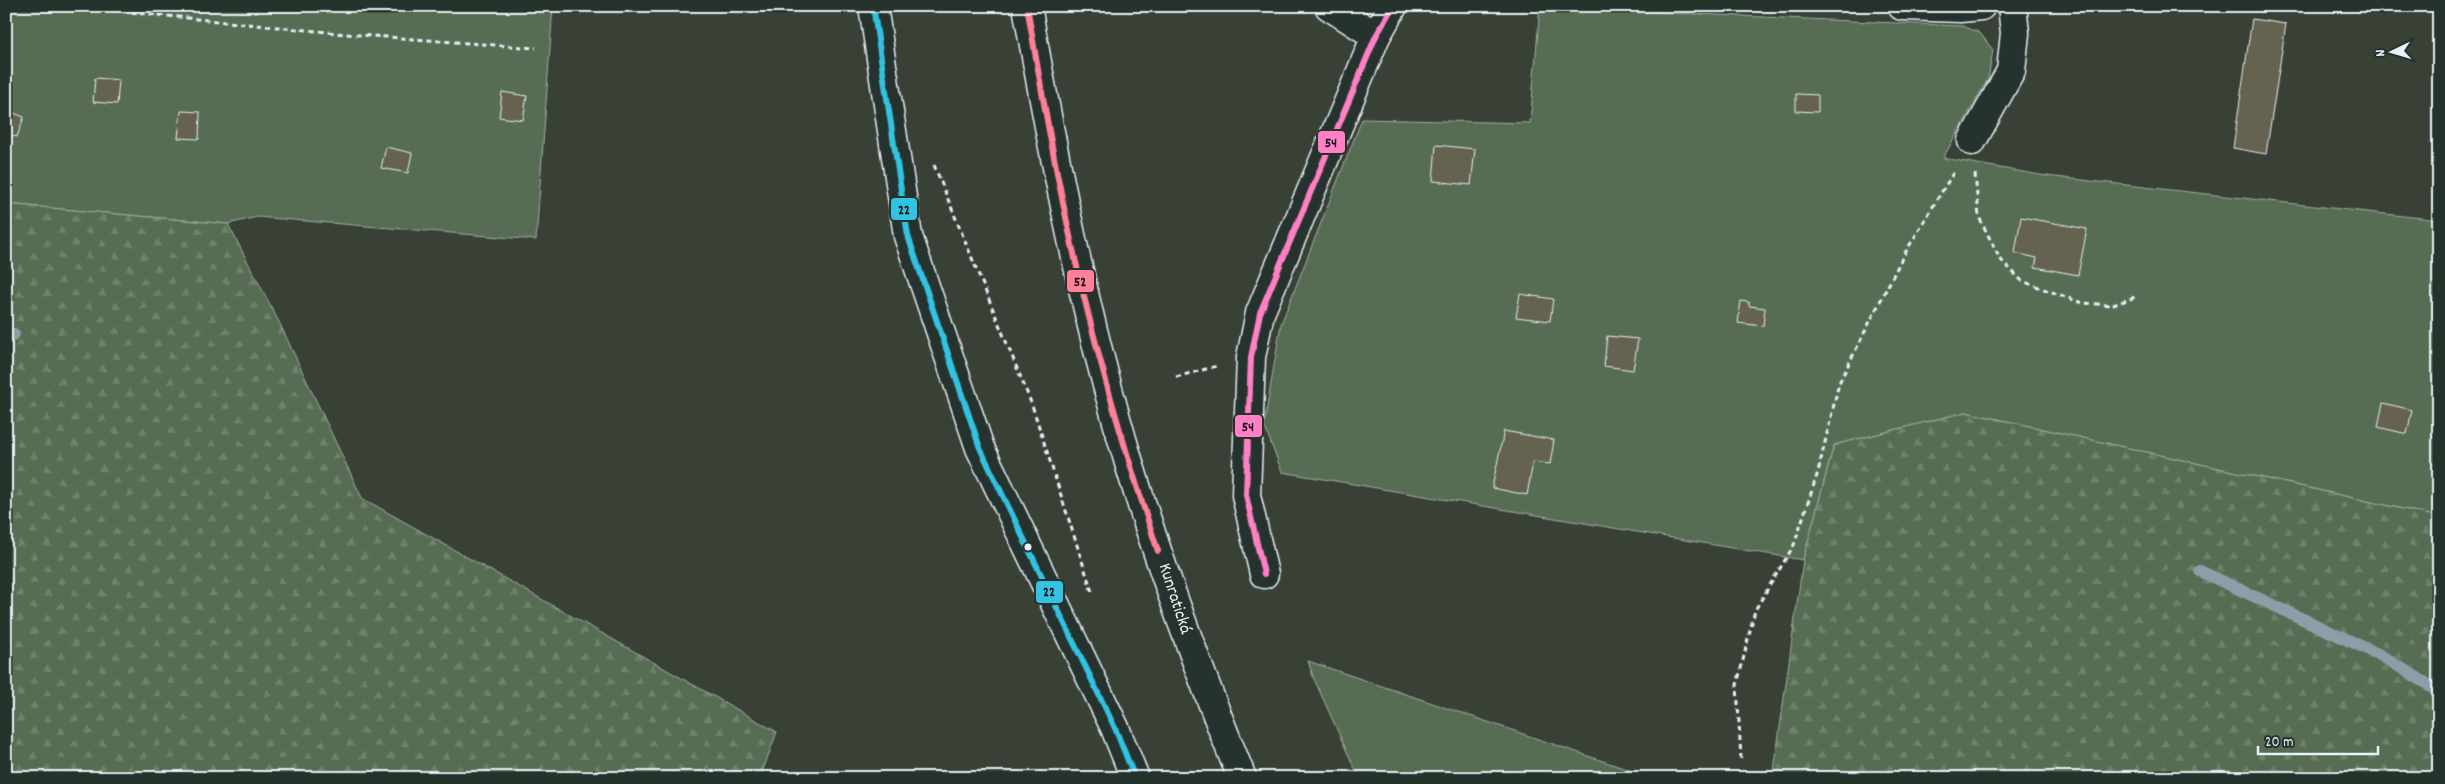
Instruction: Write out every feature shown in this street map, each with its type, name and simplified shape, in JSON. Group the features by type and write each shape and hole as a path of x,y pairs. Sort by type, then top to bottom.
{"street":[{"path":"873,6 908,236 980,448 1115,728 1135,778"},
{"name":"Kunratická","path":"1028,6 1047,119 1077,268 1129,463 1194,659 1242,778"},
{"path":"1329,6 1376,36"},
{"path":"1264,574 1246,495 1251,357 1258,322 1376,36 1394,6"},
{"path":"1902,6 1960,8 1981,6"},
{"path":"1972,141 2011,71 2015,34 2012,6"}],"path":[{"path":"69,6 346,34 536,48"},
{"path":"1972,141 1979,217 2000,259 2022,281 2082,303 2113,305 2138,296"},
{"path":"1741,759 1736,685 1755,610 1794,546 1818,472 1839,383 1902,258 1972,141"},
{"path":"934,164 1032,405 1070,525"}],"green space":[{"path":"6,6 553,6 536,240 257,217 228,224 6,204"},
{"path":"1540,7 1963,26 1980,33 1993,50 1988,79 1943,158 2046,176 2439,220 2439,517 1966,412 1834,445 1803,560 1282,472 1264,425 1281,324 1362,119 1530,123"},
{"path":"6,204 228,224 278,320 362,498 777,732 760,778 6,778"},
{"path":"1966,412 2439,517 2439,778 1773,778 1803,560 1834,445"},
{"path":"1308,661 1653,778 1359,778 1314,679"}],"building":[{"path":"2252,19 2286,24 2266,154 2233,148"},
{"path":"95,78 119,80 117,104 93,102"},
{"path":"502,92 527,96 523,120 499,117"},
{"path":"1796,94 1818,95 1818,112 1796,111"},
{"path":"6,110 24,117 17,137 6,133"},
{"path":"181,111 200,112 199,139 178,138"},
{"path":"1436,145 1475,149 1471,185 1433,181"},
{"path":"386,147 412,153 408,173 381,168"},
{"path":"2021,217 2087,229 2078,275 2035,267 2037,258 2015,253"},
{"path":"1520,294 1553,299 1550,321 1516,317"},
{"path":"1741,301 1749,302 1749,306 1765,308 1763,326 1738,323"},
{"path":"1607,336 1638,339 1633,370 1604,366"},
{"path":"2383,403 2412,410 2407,434 2378,427"},
{"path":"1504,431 1554,440 1550,464 1533,462 1527,495 1492,488"}],"waterway":[{"path":"6,340 14,334"},
{"path":"2200,571 2380,655 2439,691"}],"transit line":[{"name":"22","path":"873,6 908,236 980,448 1115,728 1135,778"},
{"name":"52","path":"1027,6 1056,170 1086,303 1114,410 1158,551"},
{"name":"54","path":"1264,574 1246,495 1251,357 1260,313 1376,36 1393,6"}]}
